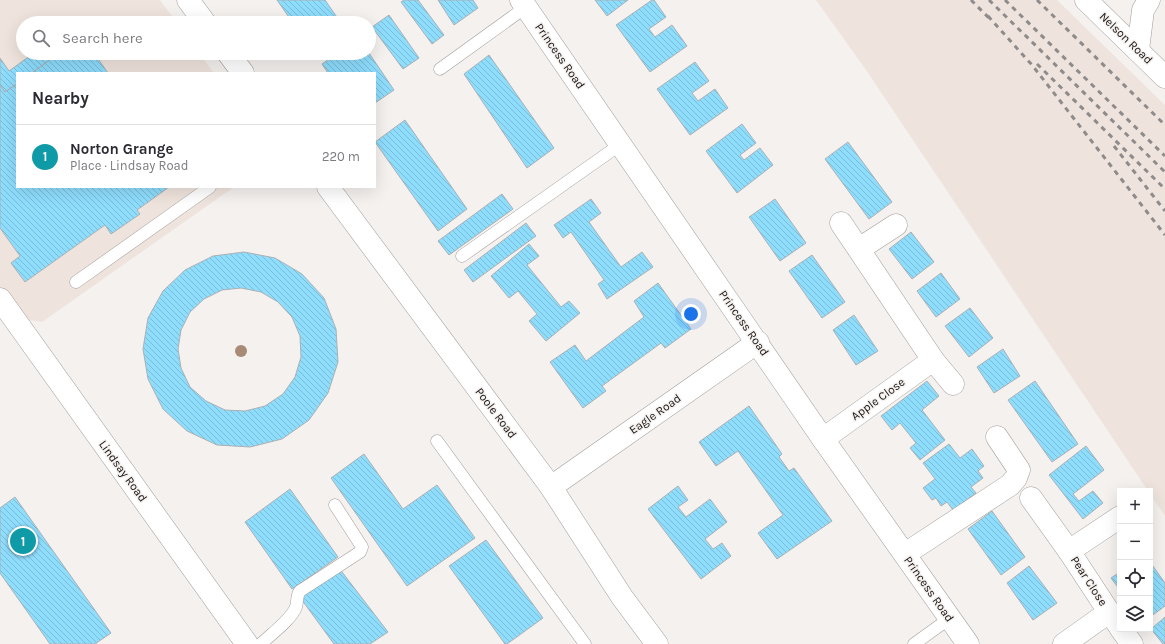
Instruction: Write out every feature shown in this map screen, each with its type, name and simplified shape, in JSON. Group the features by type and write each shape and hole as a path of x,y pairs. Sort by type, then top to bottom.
{"main road":[{"path":"188,0 200,16"},
{"name":"Nelson Road","path":"1086,0 1165,77"},
{"path":"1138,50 1143,10 1149,0"},
{"name":"Princess Road","path":"524,3 758,342 823,439 968,644"},
{"path":"233,60 242,72"},
{"name":"Poole Road","path":"329,188 551,486 622,597 657,644"},
{"path":"841,223 933,360 953,384"},
{"path":"859,249 896,225"},
{"name":"Lindsay Road","path":"0,299 247,644"},
{"name":"Eagle Road","path":"551,486 758,342"},
{"name":"Apple Close","path":"823,439 933,360"},
{"path":"905,554 1010,485 1016,478 1019,470 997,437"},
{"name":"Pear Close","path":"1031,498 1069,551 1117,623 1064,644"},
{"name":"Pear Close","path":"1069,551 1117,519"},
{"name":"Pear Close","path":"1123,632 1132,644"}],"lane":[{"path":"440,69 524,3"},
{"path":"462,256 621,144"},
{"path":"76,282 209,188"},
{"path":"437,441 585,644"},
{"path":"261,644 287,620 296,606 300,591 360,552 362,547 334,505"},
{"path":"914,644 950,618"}],"shaded area":[{"path":"0,0 160,0 172,16 16,16 16,60 204,60 213,72 16,72 16,188 233,188 42,322 22,319 0,288"},
{"path":"816,0 1057,0 1165,105 1165,516 1153,498 1153,488 1146,488 866,70"}],"building":[{"path":"277,0 325,0 336,16 288,16"},
{"path":"404,0 418,0 444,35 432,44 401,2"},
{"path":"438,0 473,0 478,8 454,25"},
{"path":"595,0 628,0 607,16"},
{"path":"654,0 666,17 649,29 655,37 672,25 687,46 650,72 616,25"},
{"path":"389,15 419,58 403,69 376,32 376,24"},
{"path":"489,55 554,148 527,168 464,74"},
{"path":"0,58 9,71 24,60 50,60 33,72 16,72 16,85 5,92 0,85"},
{"path":"50,60 99,60 107,72 33,72"},
{"path":"328,60 374,60 394,90 376,102 376,72 327,72 322,64"},
{"path":"695,62 709,81 692,93 698,101 715,89 728,108 690,135 657,89"},
{"path":"0,85 5,92 16,85 16,188 168,188 137,210 140,214 111,234 105,225 25,282 11,263 20,256 0,228"},
{"path":"405,120 467,209 438,231 376,143 376,141"},
{"path":"742,124 756,143 740,155 744,160 760,148 773,165 737,193 706,151"},
{"path":"848,142 892,202 869,219 825,159"},
{"path":"502,194 513,209 449,255 438,241"},
{"path":"591,199 601,213 589,222 621,267 642,252 653,267 607,299 598,284 604,280 571,232 563,238 554,225"},
{"path":"775,199 806,243 780,261 749,217"},
{"path":"526,223 536,236 473,282 464,270"},
{"path":"911,232 934,262 912,279 889,249"},
{"path":"529,244 539,256 527,265 561,307 569,301 580,313 546,341 529,321 537,314 518,291 509,298 491,276"},
{"path":"244,252 275,258 302,274 324,298 336,329 338,362 328,393 309,420 282,439 250,447 217,445 187,431 163,409 148,379 143,349 148,318 163,291 185,270 213,256","holes":["241,288 261,292 278,302 292,317 300,336 301,357 295,377 283,394 265,406 245,411 225,410 206,401 190,387 181,368 178,349 181,330 190,312 204,299 222,290"]},
{"path":"812,255 845,302 822,318 789,271"},
{"path":"941,273 960,299 936,317 917,291"},
{"path":"658,283 691,329 665,348 661,343 602,386 606,391 583,408 550,362 575,345 586,361 644,317 634,301"},
{"path":"970,308 993,338 969,357 945,326"},
{"path":"854,315 878,351 856,365 833,330"},
{"path":"1003,349 1020,376 994,393 977,367"},
{"path":"927,381 939,396 922,410 945,440 920,460 910,448 916,443 900,423 892,430 881,416"},
{"path":"1035,381 1078,444 1052,462 1008,400"},
{"path":"749,406 782,454 779,457 789,471 794,468 832,521 777,559 758,533 783,515 738,451 716,466 699,442"},
{"path":"949,444 960,458 972,449 984,466 978,471 983,478 971,487 976,493 953,510 947,502 941,506 936,498 932,500 923,488 935,479 923,463"},
{"path":"1086,446 1104,470 1073,494 1079,501 1093,491 1103,503 1083,519 1049,475"},
{"path":"364,454 403,509 437,485 475,538 407,586 331,478"},
{"path":"678,486 688,500 678,507 686,517 710,499 727,522 705,539 713,549 722,543 731,556 701,579 648,509"},
{"path":"290,489 338,557 292,589 245,522"},
{"path":"15,497 111,633 95,644 50,644 0,573 0,508"},
{"path":"992,511 1025,557 1001,575 968,529"},
{"path":"486,540 543,618 507,644 505,644 449,566"},
{"path":"1029,566 1057,603 1033,620 1007,583"},
{"path":"1153,566 1165,583 1165,606 1153,615"},
{"path":"339,568 388,632 370,644 334,644 299,596"},
{"path":"1117,574 1117,586 1111,578"},
{"path":"1165,617 1165,644 1163,644 1153,632 1153,627"}],"railway":[{"path":"971,0 991,20"},
{"path":"989,0 1165,172"},
{"path":"1005,0 1165,156"},
{"path":"1037,0 1165,125"},
{"path":"988,16 1032,65 1165,235"},
{"path":"1037,64 1165,189"},
{"path":"1114,146 1165,211"}],"place":[{"name":"Norton Grange","path":"23,541"}]}
